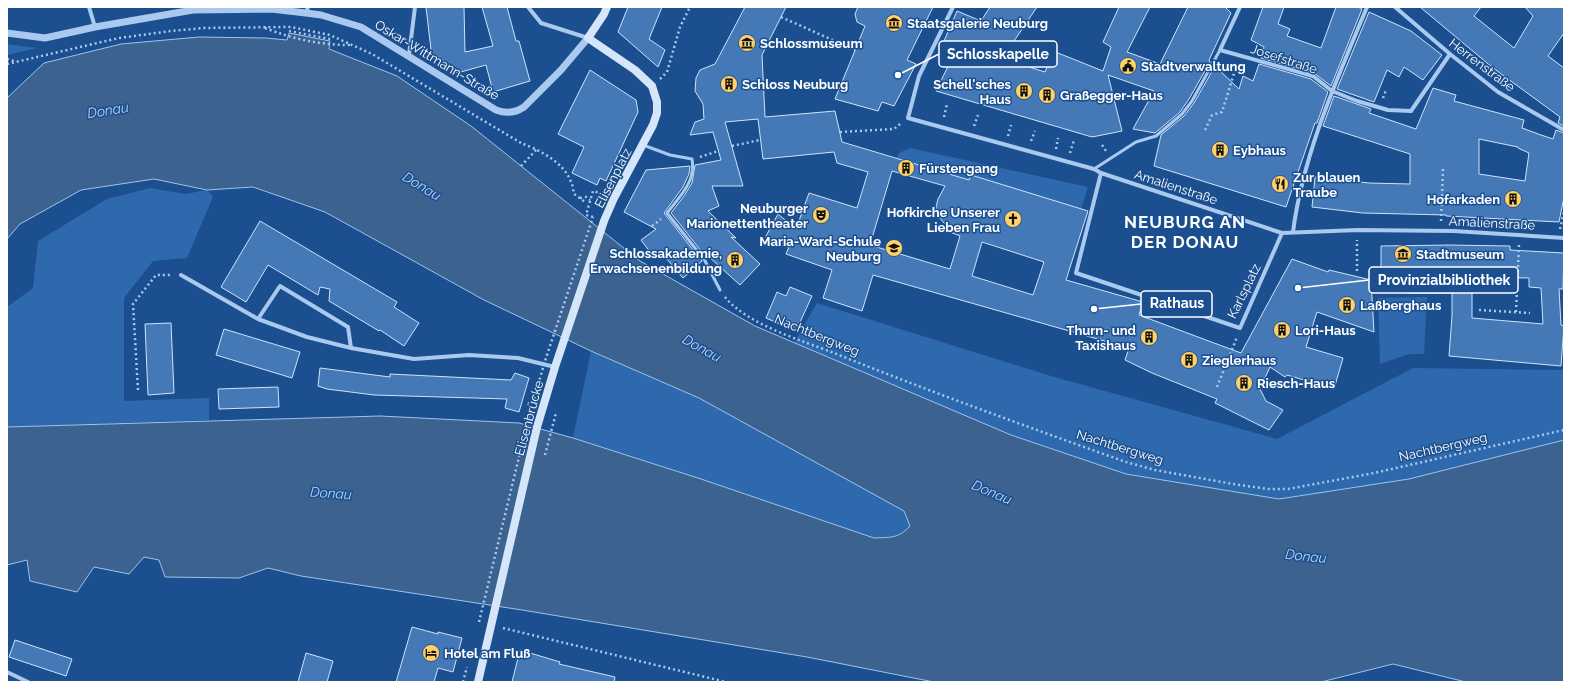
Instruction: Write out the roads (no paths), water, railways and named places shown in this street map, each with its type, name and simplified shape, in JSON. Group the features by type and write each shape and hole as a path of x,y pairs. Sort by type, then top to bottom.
{"main road":[{"path":"588,38 607,7"},
{"name":"Elisenplatz","path":"588,38 623,61 647,80 652,86 657,102 657,113 654,125 614,198 604,221"},
{"name":"Elisenbrücke","path":"478,682 537,428 555,367 604,221"}],"street":[{"path":"89,7 95,27"},
{"path":"409,55 415,7"},
{"path":"528,7 541,23 588,38"},
{"name":"Amalienstraße","path":"953,7 920,76 908,118 1094,169 1101,173 1282,233 1358,230 1441,230 1564,238"},
{"path":"1293,232 1297,203 1313,148 1332,91 1367,7"},
{"name":"Herrenstraße","path":"1395,7 1450,54 1500,93 1564,130"},
{"path":"1220,50 1238,8"},
{"name":"Oskar-Wittmann-Straße","path":"7,33 45,38 95,27 193,10 307,10 361,27 409,55 496,110 510,113 524,107 561,70 588,38"},
{"name":"Josefstraße","path":"1220,50 1313,76 1332,91 1357,101 1388,110 1411,111 1450,54"},
{"name":"Karlsplatz","path":"1101,173 1076,273 1240,328 1282,233"},
{"path":"181,275 258,319 307,337 351,348 414,359 469,355 518,358 555,367"},
{"path":"258,319 280,286 348,327 351,348"},
{"path":"7,672 28,682"}],"lane":[{"path":"1094,169 1136,142 1156,136 1182,114 1192,101 1220,50"},
{"name":"Elisenplatz","path":"643,146 670,155 692,159 692,177 688,185 667,213 699,252"},
{"path":"703,257 720,290"}],"water":[{"name":"Donau","path":"289,33 330,41 329,49 397,76 471,126 640,261 755,326 1011,435 1126,474 1279,499 1409,479 1564,440 1564,682 1466,682 1393,664 1321,682 934,682 807,657 522,610 301,576 268,568 239,578 165,577 159,560 144,557 129,574 94,567 77,592 30,581 27,560 7,565 7,427 380,416 519,423 573,438 701,479 874,538 898,535 910,526 904,511 699,398 591,351 484,300 325,212 253,187 207,190 154,179 81,190 20,224 7,239 7,98 44,63 121,44 199,37 266,38 287,40"}],"place":[{"name":"Staatsgalerie Neuburg","path":"894,23"},
{"name":"Schlossmuseum","path":"747,43"},
{"name":"Stadtverwaltung","path":"1128,66"},
{"name":"Schlosskapelle","path":"898,75"},
{"name":"Schloss Neuburg","path":"729,84"},
{"name":"Schell'sches Haus","path":"1024,91"},
{"name":"Graßegger-Haus","path":"1047,95"},
{"name":"Eybhaus","path":"1220,150"},
{"name":"Fürstengang","path":"906,168"},
{"name":"Zur blauen Traube","path":"1280,184"},
{"name":"Hofarkaden","path":"1513,199"},
{"name":"Neuburger Marionettentheater","path":"821,215"},
{"name":"Hofkirche Unserer Lieben Frau","path":"1013,219"},
{"name":"Maria-Ward-Schule Neuburg","path":"894,248"},
{"name":"Stadtmuseum","path":"1403,254"},
{"name":"Schlossakademie, Erwachsenenbildung","path":"735,260"},
{"name":"Provinzialbibliothek","path":"1298,288"},
{"name":"Laßberghaus","path":"1347,305"},
{"name":"Rathaus","path":"1094,309"},
{"name":"Lori-Haus","path":"1282,330"},
{"name":"Thurn- und Taxishaus","path":"1149,337"},
{"name":"Zieglerhaus","path":"1189,360"},
{"name":"Riesch-Haus","path":"1244,383"},
{"name":"Hotel am Fluß","path":"431,653"}],"district":[{"name":"NEUBURG AN DER DONAU","path":"1185,232"}]}
